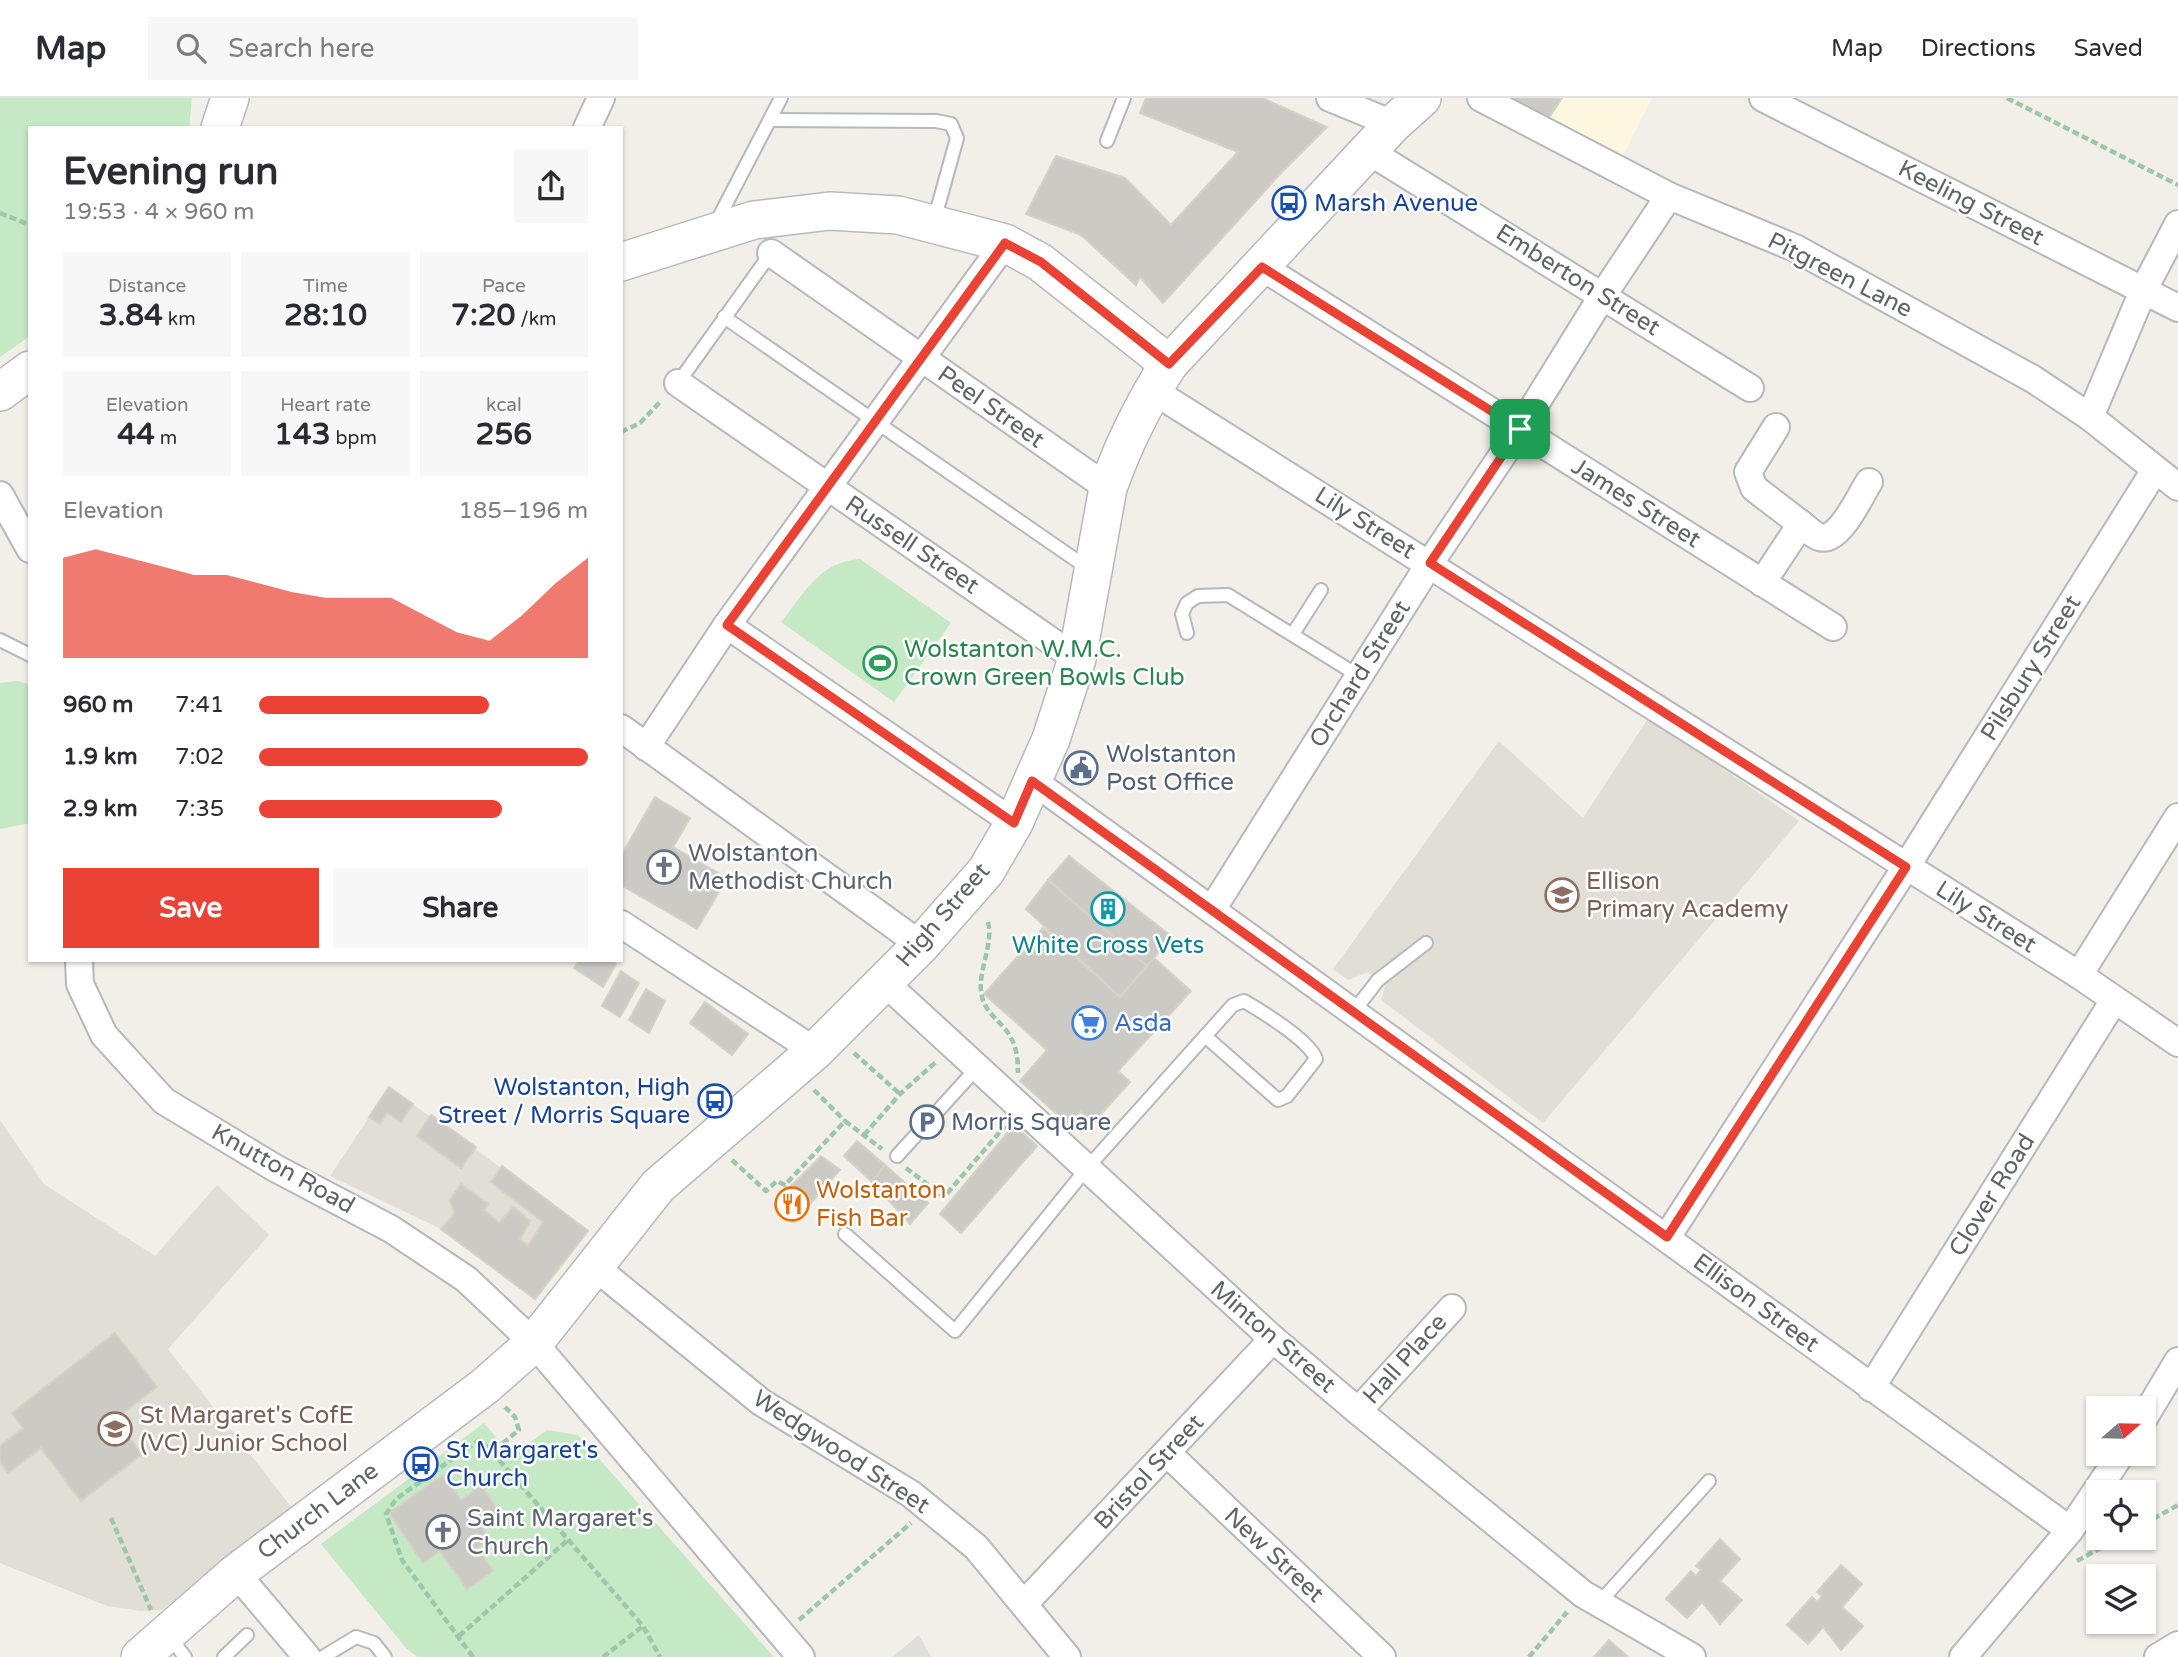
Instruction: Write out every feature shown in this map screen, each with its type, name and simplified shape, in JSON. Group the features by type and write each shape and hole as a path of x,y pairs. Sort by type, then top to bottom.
{"main road":[{"path":"221,126 230,98"},
{"name":"High Street","path":"534,1343 658,1186 815,1051 921,945 986,871 1014,823 1051,738 1077,659 1108,488 1117,462 1161,377 1393,124 1422,98"},
{"path":"623,261 754,220 830,211 898,215 1005,243 1041,262 1161,377"},
{"path":"0,392 28,371"},
{"name":"Church Lane","path":"163,1646 236,1573 485,1386 534,1343"}],"street":[{"path":"588,126 601,98"},
{"path":"1330,98 1393,124"},
{"name":"Pitgreen Lane","path":"1481,98 1669,196 1796,248 2033,379 2090,417 2178,487"},
{"name":"Keeling Street","path":"1763,98 2178,308"},
{"name":"Emberton Street","path":"1370,152 1750,388"},
{"name":"Orchard Street","path":"1213,908 1430,563 1520,429 1603,295 1669,196"},
{"path":"2090,417 2143,291 2178,224"},
{"path":"646,747 727,625 1005,243"},
{"name":"Peel Street","path":"771,253 1108,488"},
{"name":"James Street","path":"1262,267 1833,627"},
{"name":"Lily Street","path":"1161,377 1430,563 2078,975 2113,1002 2178,1043"},
{"name":"Russell Street","path":"678,383 1077,659"},
{"path":"1776,428 1748,472 1754,488 1819,537 1829,538 1838,532 1869,482"},
{"name":"Pilsbury Street","path":"1667,1237 1906,867 2155,470"},
{"path":"0,495 28,545"},
{"path":"1762,583 1801,524"},
{"path":"727,625 1014,823"},
{"path":"623,730 921,945"},
{"name":"Ellison Street","path":"1032,781 1213,908 2070,1530"},
{"path":"2078,975 2178,817"},
{"path":"623,924 815,1051"},
{"name":"Knutton Road","path":"79,962 80,984 104,1035 164,1101 275,1168 391,1229 466,1279 534,1343 801,1657"},
{"name":"Minton Street","path":"883,981 1273,1339 1358,1411 1591,1599 1692,1657"},
{"name":"Clover Road","path":"1871,1388 2113,1002"},
{"name":"Wedgwood Street","path":"595,1267 761,1402 929,1508 976,1547 1067,1657"},
{"name":"Hall Place","path":"1358,1411 1452,1308"},
{"name":"Bristol Street","path":"1024,1604 1273,1339"},
{"path":"2156,1398 2178,1361"},
{"name":"New Street","path":"1167,1453 1382,1657"},
{"path":"1963,1657 2070,1530 2113,1466"},
{"path":"236,1573 307,1657"},
{"path":"2158,1657 2178,1645"}],"lane":[{"path":"711,233 781,98"},
{"path":"1107,141 1124,98"},
{"path":"770,120 936,121 951,124 957,138 933,224"},
{"path":"678,383 771,253"},
{"path":"724,317 1092,571"},
{"path":"1293,634 1321,590"},
{"path":"1188,633 1182,614 1187,603 1198,596 1228,596 1359,676"},
{"path":"0,640 28,654"},
{"path":"1354,1010 1378,980 1426,943"},
{"path":"845,1234 955,1331 1087,1168 1205,1036 1233,1005 1244,1001 1309,1048 1316,1059 1287,1096 1278,1100 1205,1036"},
{"path":"901,1161 976,1069"},
{"path":"1591,1599 1709,1481"},
{"path":"224,1657 247,1636"},
{"path":"323,1657 356,1637 374,1643 385,1657"}],"path":[{"path":"2007,98 2178,185"},
{"path":"0,213 28,224"},
{"path":"623,431 640,423 678,383"},
{"path":"988,922 989,934 981,995 987,1009 1010,1036 1017,1055 1018,1077"},
{"path":"853,1052 900,1094"},
{"path":"864,1135 900,1094 940,1058"},
{"path":"814,1090 845,1121 884,1151"},
{"path":"723,1153 766,1191 777,1181 785,1185 845,1121"},
{"path":"901,1161 944,1197 1009,1122"},
{"path":"485,1386 514,1417 519,1430 492,1452"},
{"path":"473,1657 402,1560 386,1514 396,1499 480,1440 643,1626 660,1657"},
{"path":"2156,1517 2178,1505"},
{"path":"782,1635 929,1508"},
{"path":"111,1518 163,1646"},
{"path":"459,1636 569,1539"},
{"path":"1529,1657 1591,1599"},
{"path":"603,1657 643,1626"}],"shaded area":[{"path":"1500,98 1652,98 1620,162"},
{"name":"Ellison Primary Academy","path":"1649,717 1799,821 1543,1123 1381,1000 1385,986 1368,972 1348,980 1333,969 1499,741 1583,818"},
{"path":"389,1087 588,1231 535,1299 441,1229 330,1176"},
{"name":"St Margaret's CofE (VC) Junior School","path":"0,1120 44,1184 155,1256 217,1185 269,1235 168,1349 293,1509 231,1561 161,1610 141,1611 107,1606 0,1563"},
{"path":"919,1635 931,1657 892,1657"}],"green space":[{"path":"0,98 192,98 189,126 28,126 28,337 0,357"},
{"name":"Wolstanton W.M.C. Crown Green Bowls Club","path":"860,559 951,623 894,702 781,622 823,573 846,561"},
{"path":"18,681 28,684 28,823 0,829 0,683"},
{"path":"484,1423 512,1456 547,1430 578,1435 774,1657 418,1657 406,1648 321,1544"}],"building":[{"path":"1146,98 1262,98 1327,127 1281,173 1163,303 1140,277 1136,285 1081,235 1026,214 1056,156 1125,178 1171,225 1238,152 1140,113"},
{"path":"1514,98 1562,98 1548,119"},
{"name":"Wolstanton Methodist Church","path":"655,797 690,818 673,847 727,878 697,929 623,886 623,853"},
{"name":"White Cross Vets","path":"1069,856 1172,937 1147,966 1048,880"},
{"path":"1048,880 1147,966 1120,997 1026,909"},
{"name":"Asda","path":"1043,928 1120,997 1154,958 1191,991 1118,1071 1130,1082 1093,1123 1081,1112 1069,1125 1020,1081 1047,1050 984,994"},
{"path":"578,962 616,964 603,987 574,968"},
{"path":"621,971 639,983 620,1017 602,1006"},
{"path":"646,989 665,1001 649,1033 629,1020"},
{"path":"705,1002 748,1034 732,1055 690,1023"},
{"path":"389,1087 413,1104 401,1122 387,1113 380,1124 369,1117"},
{"path":"431,1115 476,1147 461,1168 417,1136"},
{"path":"1014,1125 1037,1146 961,1233 940,1214"},
{"path":"857,1141 885,1165 872,1182 844,1156"},
{"path":"821,1156 840,1170 809,1205 791,1186"},
{"path":"885,1165 928,1203 910,1224 872,1182"},
{"path":"502,1166 588,1231 535,1299 441,1229 452,1217 454,1212 450,1200 461,1184 488,1204 484,1210 499,1223 513,1207 530,1221 520,1239 528,1246 543,1222 491,1182"},
{"name":"Wolstanton Fish Bar","path":"791,1186 809,1205 794,1222 775,1204"},
{"path":"115,1333 157,1387 115,1419 142,1454 81,1501 41,1448 8,1473 0,1462 0,1446 23,1428 12,1413"},
{"name":"Saint Margaret's Church","path":"443,1475 461,1500 481,1486 499,1511 480,1525 490,1539 477,1548 493,1571 467,1589 440,1551 423,1563 389,1513"},
{"path":"1720,1539 1740,1559 1720,1581 1742,1600 1720,1624 1702,1602 1687,1618 1666,1599 1691,1571 1696,1576 1701,1570 1696,1566"},
{"path":"1841,1565 1862,1584 1842,1607 1863,1626 1841,1650 1823,1627 1808,1644 1787,1625 1812,1597 1817,1602 1822,1596 1817,1592"},
{"path":"1609,1640 1628,1657 1594,1657"}],"place":[{"name":"Marsh Avenue","path":"1289,203"},
{"name":"Wolstanton W.M.C. Crown Green Bowls Club","path":"880,663"},
{"name":"Wolstanton Post Office","path":"1081,768"},
{"name":"Wolstanton Methodist Church","path":"664,867"},
{"name":"Ellison Primary Academy","path":"1562,895"},
{"name":"White Cross Vets","path":"1108,909"},
{"name":"Asda","path":"1089,1023"},
{"name":"Wolstanton, High Street / Morris Square","path":"715,1101"},
{"name":"Morris Square","path":"927,1122"},
{"name":"Wolstanton Fish Bar","path":"792,1204"},
{"name":"St Margaret's CofE (VC) Junior School","path":"115,1429"},
{"name":"St Margaret's Church","path":"421,1464"},
{"name":"Saint Margaret's Church","path":"443,1532"}],"route":[{"path":"1005,243 1041,262 1169,364 1262,267 1520,429 1430,563 1906,867 1667,1237 1213,908 1032,781 1014,823 727,625 1005,243"}]}
